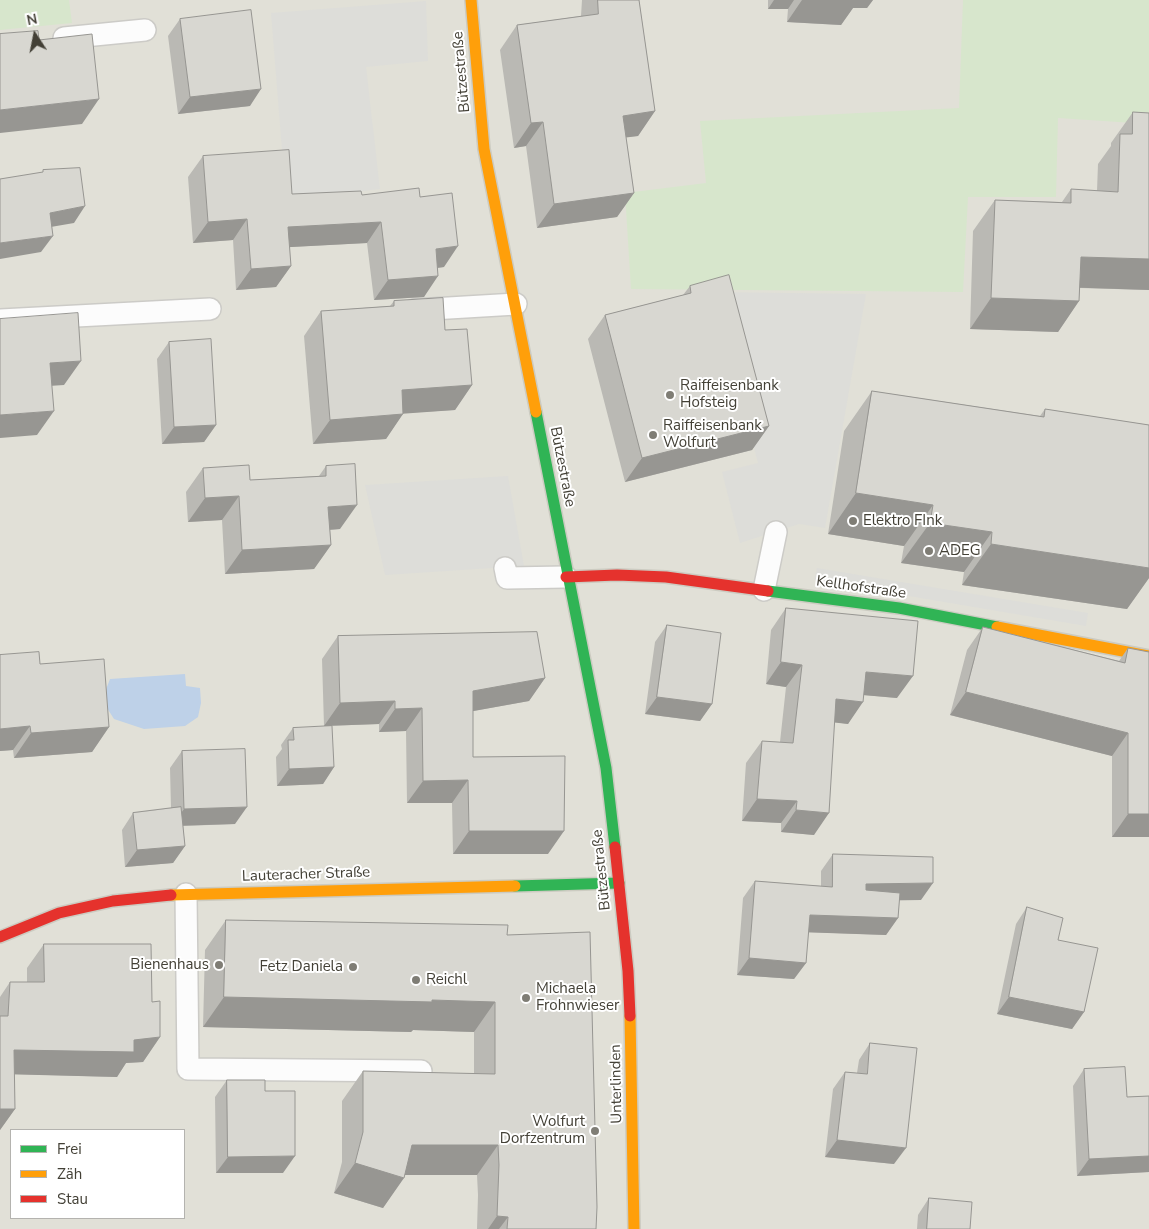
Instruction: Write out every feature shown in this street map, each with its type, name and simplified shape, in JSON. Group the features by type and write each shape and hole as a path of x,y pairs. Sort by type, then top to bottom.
{"main road":[{"name":"Bützestraße","path":"471,0 484,149 516,304 566,577 606,768 625,939"},
{"name":"Kellhofstraße","path":"566,577 617,575 666,577 899,608 1149,656"},
{"name":"Lauteracher Straße","path":"0,937 59,913 113,901 186,894 619,883"},
{"name":"Unterlinden","path":"625,939 631,1020 634,1229"}],"lane":[{"path":"48,40 145,30"},
{"path":"400,311 516,304"},
{"path":"0,320 210,309"},
{"path":"764,590 776,532"},
{"path":"505,568 507,578 566,577"},
{"path":"186,894 188,1069 421,1071"}],"shaded area":[{"path":"0,0 1149,0 1149,1229 0,1229"},
{"path":"426,1 428,61 366,67 380,189 286,200 271,13"},
{"path":"713,292 866,294 825,528 799,524 740,543 722,472 758,463"},
{"path":"508,476 524,566 385,575 365,485"},
{"path":"817,568 1088,613 1086,626 814,580"}],"green space":[{"path":"0,0 69,0 72,23 0,30"},
{"path":"963,0 1149,0 1149,124 1058,118 1056,197 968,197 963,292 631,289 625,193 706,183 700,121 959,108"}],"water":[{"path":"185,674 186,686 200,688 201,703 198,717 185,726 144,729 114,719 102,700 110,679"}],"building":[{"path":"598,0 639,0 655,111 623,116 634,193 554,204 543,122 531,123 517,25 598,14"},
{"path":"251,10 261,89 190,97 180,19"},
{"path":"38,31 39,40 92,34 99,99 0,110 0,34"},
{"path":"1133,112 1149,113 1149,259 1081,257 1079,301 991,298 995,200 1071,203 1071,189 1118,192 1120,134 1132,134"},
{"path":"289,150 292,194 361,191 362,195 419,188 420,197 452,193 458,246 436,249 438,276 388,280 381,222 288,227 291,266 251,269 247,219 208,222 203,156"},
{"path":"80,168 85,206 50,213 53,236 0,243 0,179 43,172 43,170"},
{"name":"Raiffeisenbank Hofsteig","path":"729,275 769,426 642,458 605,315 691,293 690,286"},
{"path":"443,298 445,330 467,329 472,385 402,390 403,414 330,420 321,311 394,306 394,301"},
{"path":"78,313 81,361 50,363 54,411 0,415 0,319"},
{"path":"211,339 216,425 174,427 169,342"},
{"path":"872,391 1044,417 1045,409 1149,425 1149,568 991,544 992,532 930,523 933,505 856,493"},
{"path":"355,464 357,505 328,507 331,545 242,550 239,496 205,498 203,468 249,465 250,480 326,476 326,466"},
{"path":"786,608 918,621 913,676 866,672 863,702 836,699 829,813 796,810 797,801 757,799 762,741 793,743 802,665 781,662"},
{"path":"667,625 721,633 712,704 657,697"},
{"path":"983,627 1125,663 1128,648 1149,652 1149,814 1128,814 1128,733 966,692"},
{"path":"537,632 545,678 473,691 473,757 565,756 564,831 469,831 468,780 423,781 422,708 395,709 395,701 340,703 338,636"},
{"path":"39,652 40,664 104,659 109,727 31,733 30,726 0,729 0,655"},
{"path":"332,726 334,767 289,769 288,740 294,740 293,728"},
{"path":"245,749 247,807 184,809 182,751"},
{"path":"181,807 185,846 137,850 133,813"},
{"path":"833,854 933,857 933,883 866,884 866,890 900,893 898,918 810,915 806,963 749,958 755,881 832,887"},
{"path":"1027,907 1063,918 1058,940 1098,948 1084,1012 1009,997"},
{"path":"226,920 508,925 507,935 590,932 596,1229 507,1229 508,1217 497,1216 498,1145 412,1145 404,1178 355,1163 363,1132 363,1071 495,1074 495,1002 224,997"},
{"path":"44,944 151,944 152,1002 160,1001 160,1037 134,1040 134,1052 14,1050 15,1109 0,1109 0,1016 8,1016 10,982 44,982"},
{"path":"870,1043 917,1048 906,1148 837,1140 845,1072 867,1074"},
{"path":"1125,1067 1127,1097 1149,1096 1149,1156 1089,1159 1084,1069"},
{"path":"227,1080 265,1080 265,1091 295,1091 295,1156 228,1157"},
{"path":"929,1198 972,1202 970,1229 927,1229"}],"traffic: fast":[{"path":"536,412 606,768 615,847"},
{"path":"768,591 899,608 997,627"},
{"path":"515,886 619,883"}],"traffic: slow":[{"path":"471,0 484,149 536,412"},
{"path":"997,627 1149,656"},
{"path":"171,895 515,886"},
{"path":"630,1016 634,1229"}],"traffic: jam":[{"path":"566,577 617,575 666,577 768,591"},
{"path":"615,847 628,971 630,1016"},
{"path":"0,937 59,913 113,901 171,895"}],"place":[{"name":"Raiffeisenbank Hofsteig","path":"670,395"},
{"name":"Raiffeisenbank Wolfurt","path":"653,435"},
{"name":"Elektro FInk","path":"853,521"},
{"name":"ADEG","path":"929,551"},
{"name":"Bienenhaus","path":"219,965"},
{"name":"Fetz Daniela","path":"353,967"},
{"name":"Reichl","path":"416,980"},
{"name":"Michaela Frohnwieser","path":"526,998"},
{"name":"Wolfurt Dorfzentrum","path":"595,1131"}]}
